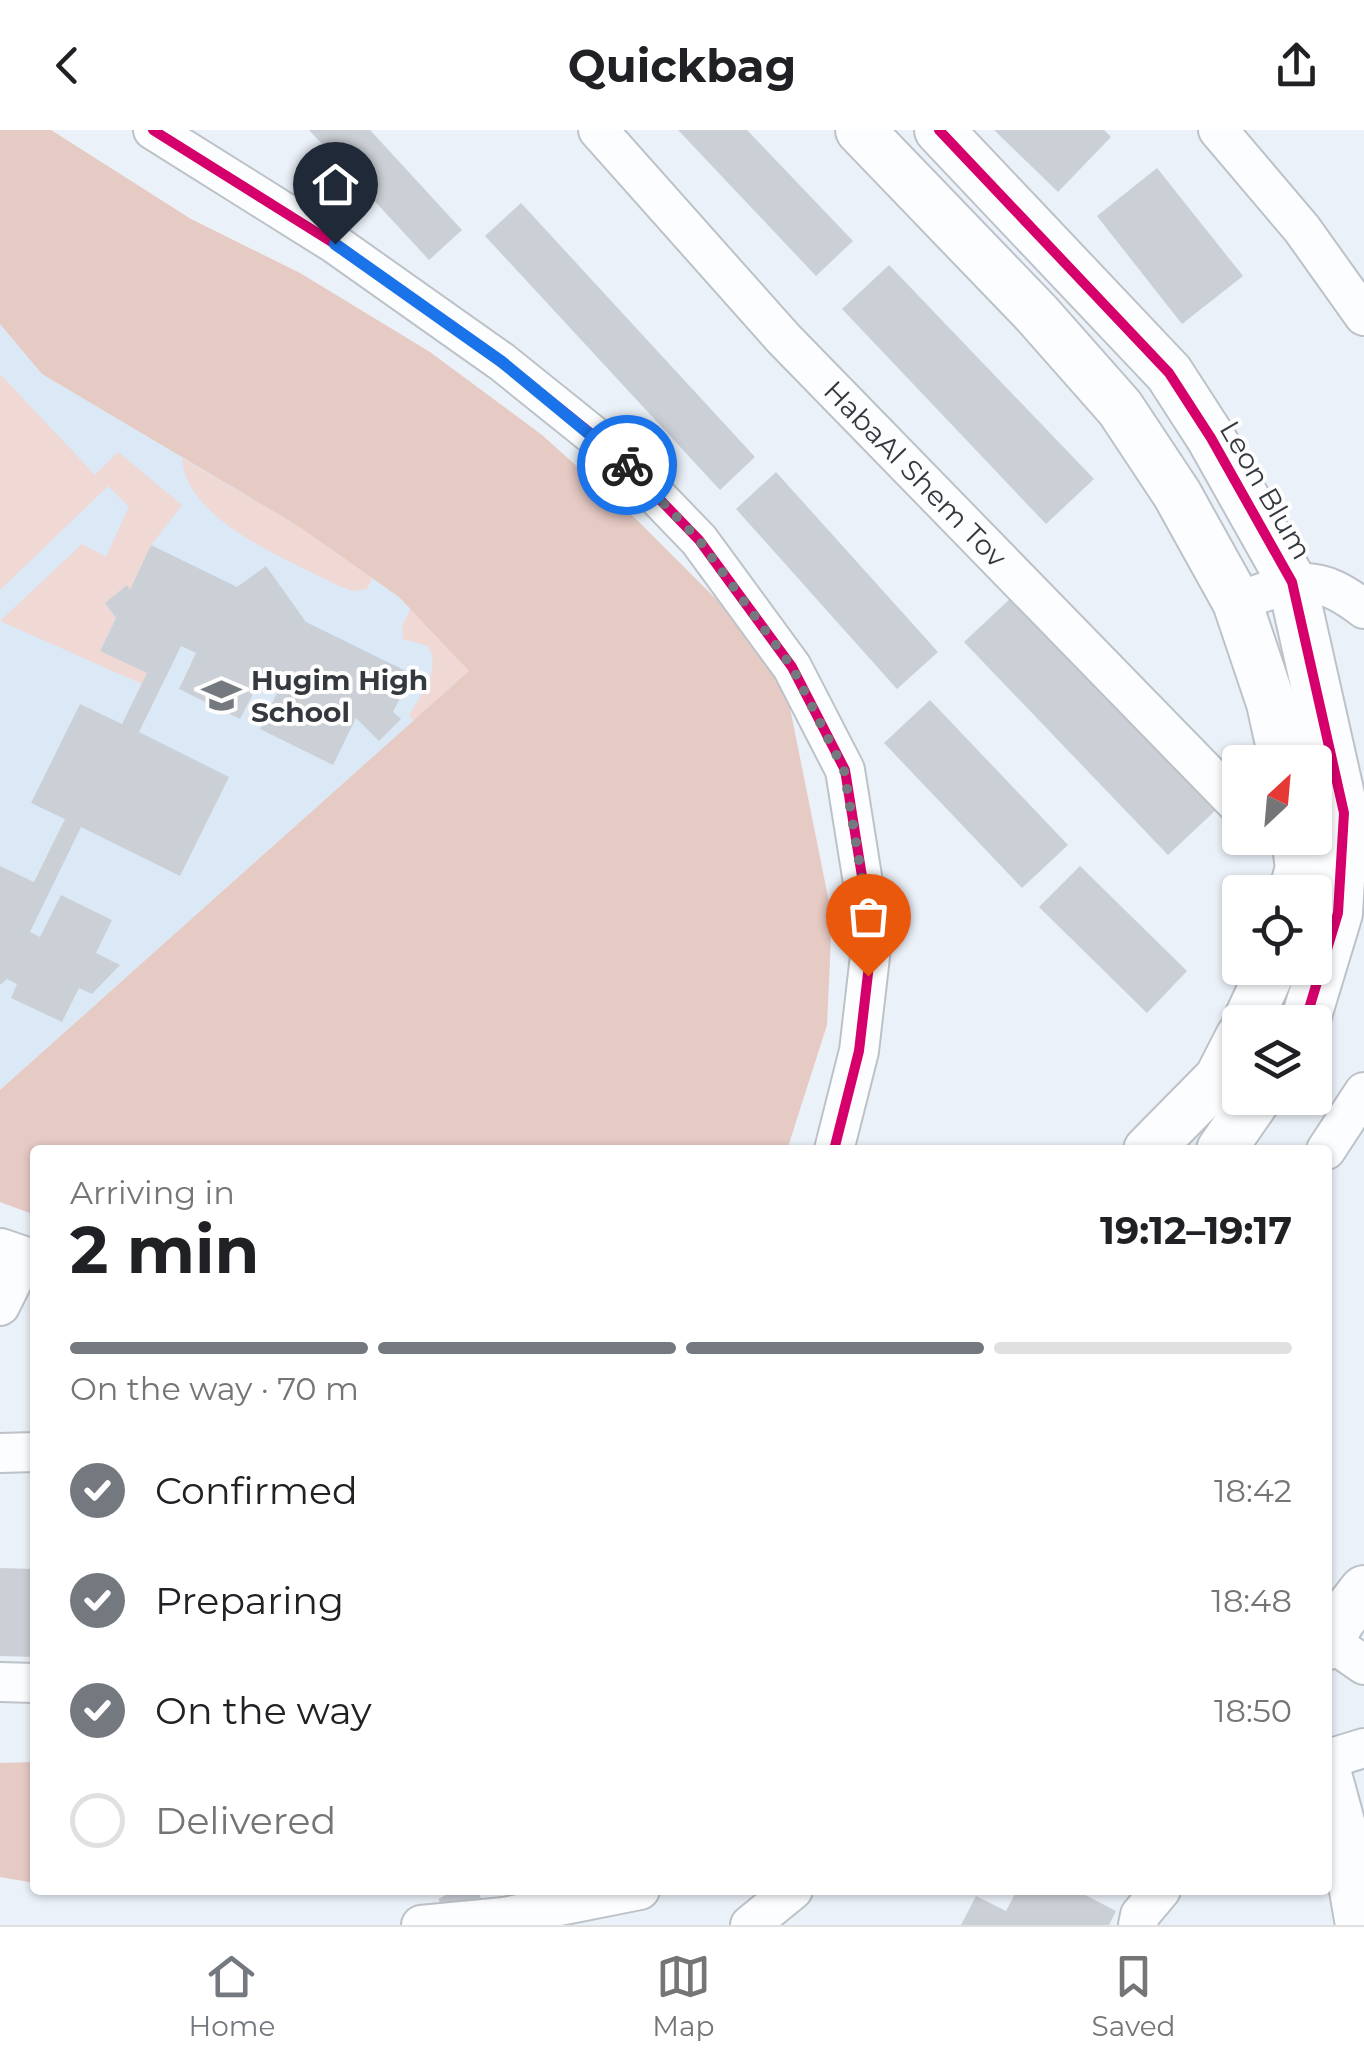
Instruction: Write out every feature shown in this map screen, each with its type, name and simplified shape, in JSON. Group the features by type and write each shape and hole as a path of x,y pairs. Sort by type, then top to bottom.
{"street":[{"path":"153,130 335,244 502,362 614,452 699,540 792,667 844,770 872,939 859,1050 839,1144"},
{"name":"HabaAl Shem Tov","path":"598,130 783,338 1222,789"},
{"path":"860,130 1037,314 1120,408 1177,494 1237,602 1271,703 1280,745"},
{"name":"Leon Blum","path":"939,130 1169,372 1292,582 1344,813 1338,913 1310,1005"},
{"path":"1218,130 1302,229 1364,316"},
{"path":"1237,602 1292,582 1321,584 1343,592 1364,609"},
{"path":"1153,1145 1222,1074"},
{"path":"1329,1145 1364,1092"},
{"path":"1225,1145 1246,1115"},
{"path":"0,1306 19,1260"},
{"path":"0,1453 30,1452"},
{"path":"1337,1648 1340,1620 1364,1590"},
{"path":"0,1682 30,1683"},
{"path":"1332,1758 1364,1748"},
{"path":"1332,1793 1346,1844 1360,1925"},
{"path":"421,1925 504,1917 615,1895"},
{"path":"750,1925 787,1895"},
{"path":"1138,1925 1140,1915 1157,1895"}],"shaded area":[{"path":"0,130 51,130 191,219 300,273 430,352 542,435 638,521 717,600 784,678 832,917 827,1025 789,1145 30,1145 30,1213 0,1202 0,1090 469,671 399,597 298,526 42,374 0,324"},
{"name":"Hugim High School","path":"0,324 42,374 298,526 399,597 469,671 0,1090"},
{"path":"0,374 95,475 118,452 182,505 151,545 130,590 126,586 105,603 116,618 100,650 147,673 142,684 0,621 82,544 106,557 129,507 108,486 0,590"},
{"path":"182,458 298,526 372,578 367,589 353,591 337,585 243,536 201,501 188,480"},
{"path":"411,608 469,671 414,721 409,715 428,682 433,664 428,646 403,639 402,626"},
{"path":"30,1762 30,1882 0,1877 0,1763"}],"building":[{"path":"309,130 370,130 462,230 429,260"},
{"path":"678,130 747,130 853,241 816,276"},
{"path":"994,130 1104,130 1111,137 1058,192"},
{"path":"1157,168 1243,276 1182,324 1097,216"},
{"path":"521,203 755,457 720,490 485,236"},
{"path":"889,265 1094,479 1046,524 842,309"},
{"path":"776,472 938,652 897,689 736,509"},
{"path":"151,545 237,587 266,566 306,622 412,674 393,712 401,719 379,741 356,718 333,765 260,729 277,693 258,684 240,719 179,689 196,653 181,646 139,732 229,777 180,876 81,827 30,932 40,937 61,895 112,920 96,953 120,965 92,994 79,988 62,1022 11,998 17,984 7,979 0,985 0,866 34,882 65,819 31,803 80,704 122,724 147,673 100,651 116,618 105,603 127,585 130,590"},
{"path":"1012,597 1216,810 1168,855 964,642"},
{"path":"930,700 1068,845 1022,888 884,743"},
{"path":"1080,866 1187,971 1147,1013 1039,907"},
{"path":"0,1568 30,1569 30,1657 0,1656"},
{"path":"1014,1895 1086,1895 1116,1911 1109,1925 961,1925 976,1896 1006,1911"}],"tunnel":[{"path":"458,1895 474,1925"}],"cycle path":[{"path":"153,130 335,244 502,362 614,452 699,540 792,667 845,770 872,939 859,1051 835,1145"},
{"path":"939,130 1169,373 1211,438 1292,582 1344,813 1338,913 1310,1005"}],"way so far":[{"path":"627,465 699,540 792,667 844,770 872,939 868,976"}],"place":[{"name":"Hugim High School","path":"221,696"}],"route":[{"path":"335,244 502,362 627,465"}]}
